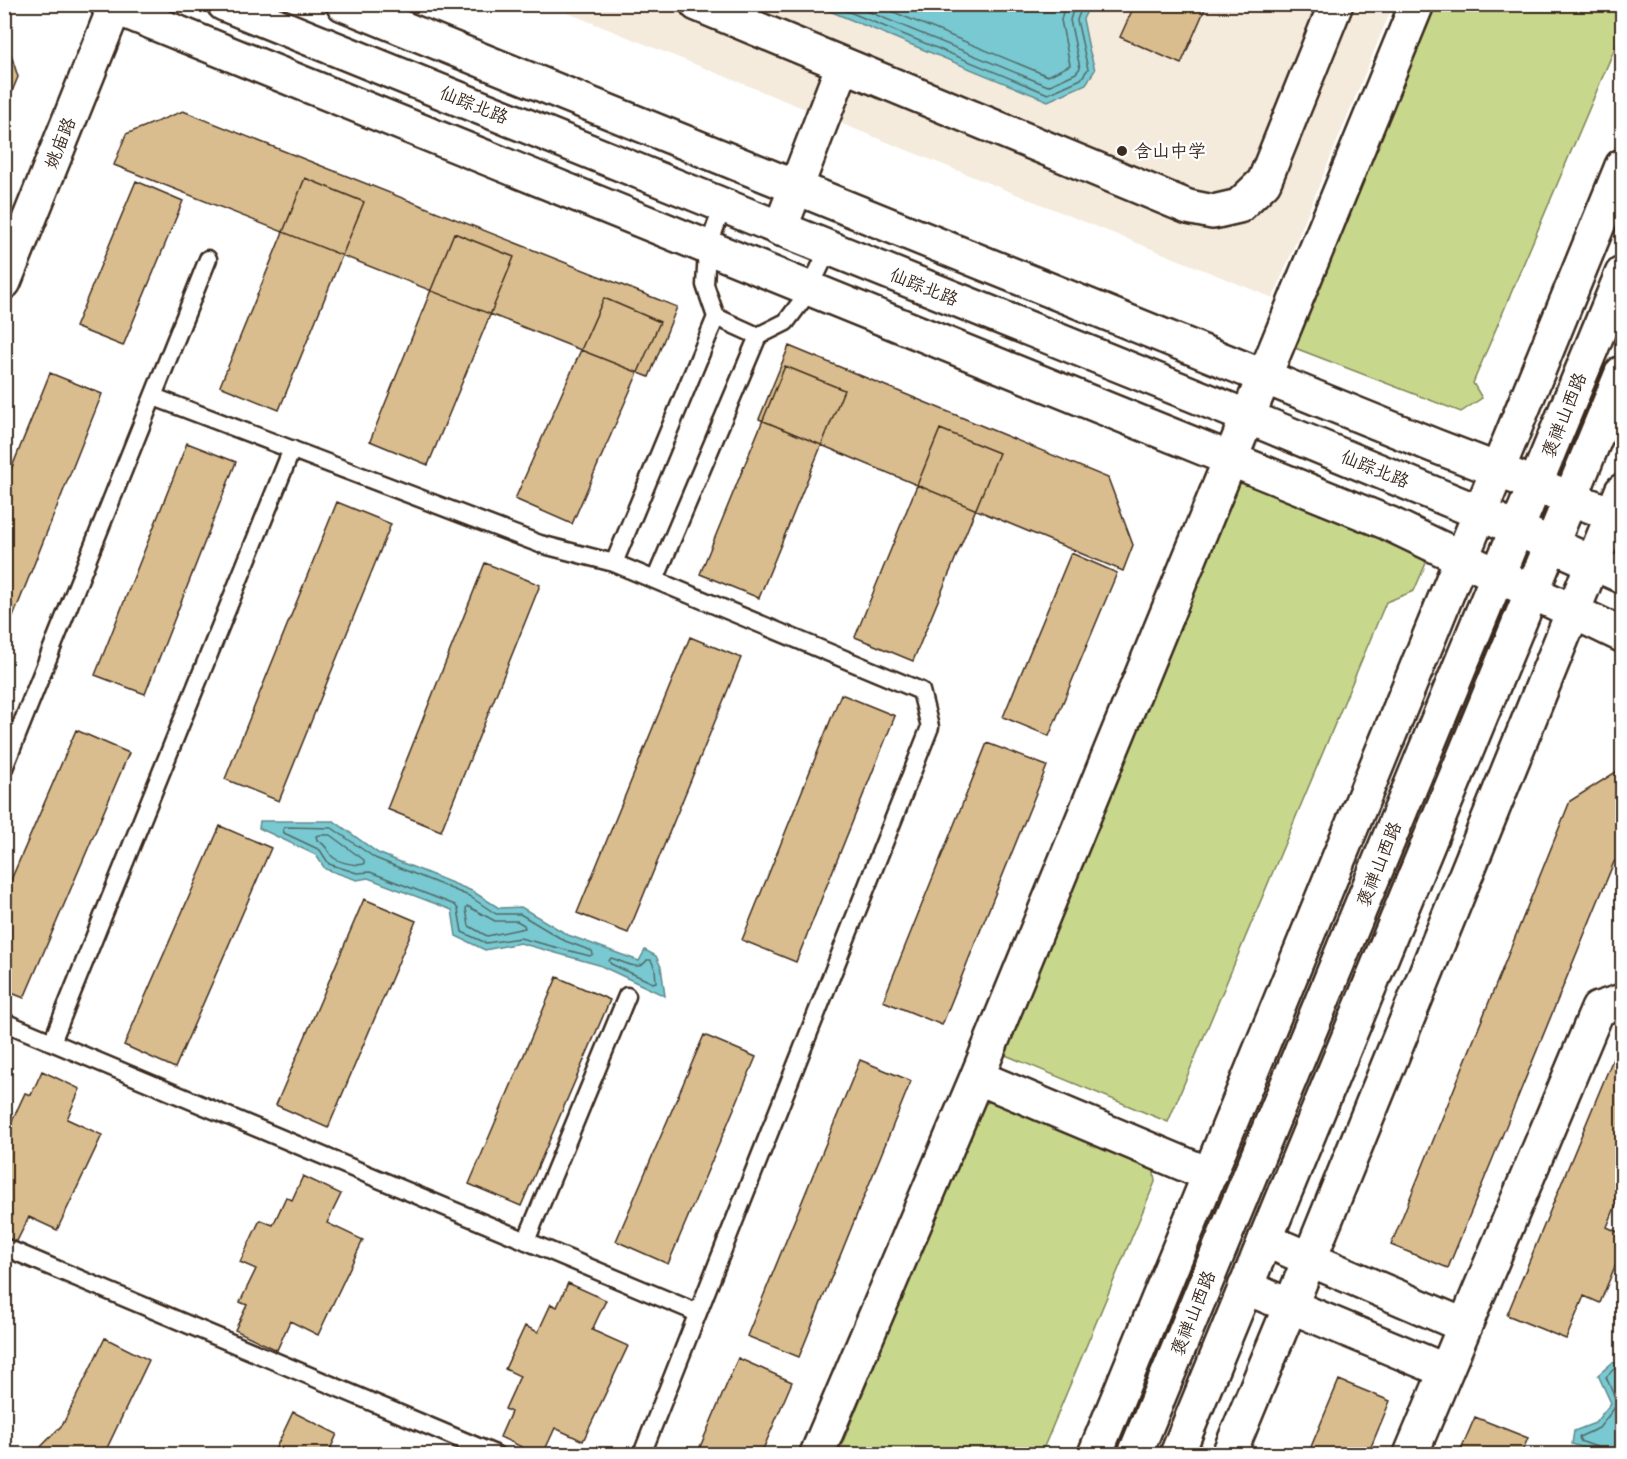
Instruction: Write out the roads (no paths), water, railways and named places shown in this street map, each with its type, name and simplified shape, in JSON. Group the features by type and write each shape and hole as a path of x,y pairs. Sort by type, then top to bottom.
{"street":[{"name":"仙踪北路","path":"224,4 1248,417 1481,513 1608,569"},
{"path":"343,4 1498,471 1571,499 1619,508 1608,569 1574,612 1310,1260 1228,1455"},
{"path":"697,4 1188,207 1213,212 1239,206 1264,182 1336,4"},
{"path":"817,1455 977,1077 1417,4"},
{"path":"113,6 1388,523 1623,635"},
{"name":"姚庙路","path":"4,282 113,6"},
{"path":"780,229 843,65"},
{"path":"1095,1455 1623,166"},
{"name":"褒禅山西路","path":"1135,1455 1623,274"},
{"name":"褒禅山西路","path":"1177,1455 1623,373"},
{"path":"1411,1455 1598,1009 1623,1001"},
{"path":"977,1077 1210,1175"},
{"path":"1265,1240 1465,1326"},
{"path":"1245,1287 1446,1371"}],"lane":[{"path":"614,562 716,317 705,285 707,248 723,206"},
{"path":"655,580 759,336 786,322 810,289 829,248"},
{"path":"4,768 208,259"},
{"path":"716,317 759,336"},
{"path":"154,397 540,544 614,562 921,690 930,727 642,1455"},
{"path":"52,1042 292,449"},
{"path":"526,1240 627,996"},
{"path":"4,1022 698,1312"},
{"path":"4,1247 495,1455"}],"water":[{"path":"815,5 1090,5 1083,19 1095,70 1086,84 1048,101"},
{"path":"260,821 334,821 378,853 472,891 499,908 521,907 568,935 639,961 645,950 656,956 661,967 665,996 599,965 520,943 485,950 456,936 452,910 368,878 357,880 325,869 316,855 259,828"},
{"path":"1622,1362 1622,1454 1602,1454 1572,1444 1574,1431 1595,1423 1611,1403 1598,1375 1612,1363"}],"place":[{"name":"含山中学","path":"1122,151"}]}
